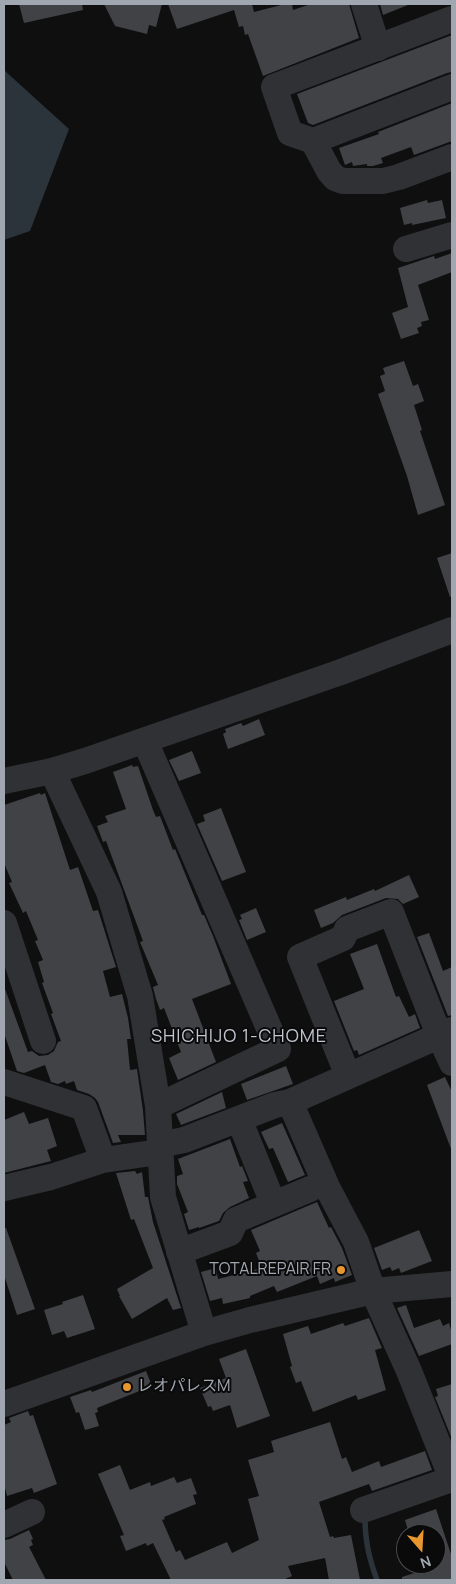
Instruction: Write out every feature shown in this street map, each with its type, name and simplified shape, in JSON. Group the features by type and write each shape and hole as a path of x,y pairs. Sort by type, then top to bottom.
{"street":[{"path":"364,4 378,48"},
{"path":"452,19 274,87 290,133 313,141 452,87"},
{"path":"313,141 328,171 335,178 342,181 383,181 400,177 452,157"},
{"path":"406,249 452,235"},
{"path":"4,781 52,771 144,741 341,672 452,630"},
{"path":"144,741 278,1049 158,1106"},
{"path":"52,771 108,892 140,996 158,1106 163,1197 204,1333"},
{"path":"348,1076 300,957 343,938 347,929 391,912 446,1032 452,1063"},
{"path":"4,924 43,1041"},
{"path":"4,1188 51,1177 103,1160 159,1148 184,1140 275,1105 290,1102 446,1032"},
{"path":"4,1082 84,1108 103,1160"},
{"path":"290,1102 327,1187 356,1242 373,1291 409,1371 452,1479 363,1510"},
{"path":"239,1119 273,1203"},
{"path":"180,1252 230,1233 236,1220 310,1189"},
{"path":"4,1404 204,1333 250,1320 373,1291 452,1284"},
{"path":"4,1525 32,1512"}],"shaded area":[{"path":"4,70 69,129 30,231 4,240"}],"building":[{"path":"19,4 82,4 83,10 24,23"},
{"path":"104,4 162,4 156,27 149,25 147,34 115,26"},
{"path":"168,4 252,4 254,12 285,4 292,4 293,10 311,4 349,4 359,38 263,76 248,34 245,35 243,26 239,27 234,10 177,29"},
{"path":"380,4 408,4 408,5 383,15"},
{"path":"452,35 452,72 313,125 308,123 297,94"},
{"path":"452,103 452,141 414,155 411,147 381,158 383,163 373,166 367,166 367,164 353,166 352,162 345,165 339,148 379,134 378,132"},
{"path":"427,200 428,203 442,200 446,218 404,225 400,208"},
{"path":"452,253 452,272 418,285 429,320 421,322 422,326 417,328 419,333 401,339 392,313 408,307 398,268 434,256 435,259"},
{"path":"404,361 413,386 418,384 424,401 414,405 422,430 420,431 445,505 418,515 407,476 378,394 385,391 380,376 385,374 383,368"},
{"path":"452,553 452,596 450,597 437,558"},
{"path":"259,719 265,735 228,749 223,734 226,732 225,729 241,723 243,726"},
{"path":"192,751 201,773 179,781 169,760"},
{"path":"132,765 133,767 138,766 153,810 156,817 160,816 173,850 175,849 202,915 204,915 213,936 231,984 192,999 216,1062 178,1080 169,1058 181,1052 164,1008 160,1010 153,987 158,985 140,942 143,941 106,841 103,842 97,826 108,822 105,816 126,809 113,772"},
{"path":"40,793 41,795 45,793 70,870 78,867 93,911 98,910 116,967 103,971 110,997 122,994 128,1018 131,1039 127,1039 130,1070 137,1069 145,1135 118,1135 121,1142 113,1143 98,1102 89,1094 77,1090 74,1081 66,1084 65,1081 58,1084 51,1082 45,1065 24,1073 17,1071 4,1033 5,989 28,1052 32,1051 39,1056 48,1055 54,1051 58,1042 61,1041 42,983 44,982 38,962 43,960 35,941 38,940 26,911 23,913 9,883 12,882 4,863 4,805"},
{"path":"221,808 246,872 222,881 197,824 205,821 203,815"},
{"path":"409,875 419,897 403,904 398,899 386,898 342,915 333,923 321,928 314,910 346,897 347,900 374,889 375,891"},
{"path":"256,908 266,932 247,940 239,920 242,919 240,915"},
{"path":"429,933 443,971 452,967 452,1015 448,1016 417,937"},
{"path":"377,944 396,997 399,996 409,1017 415,1014 420,1028 359,1055 357,1050 354,1051 334,1001 364,989 350,954"},
{"path":"286,1066 293,1084 247,1100 241,1084"},
{"path":"445,1077 452,1092 452,1149 427,1085"},
{"path":"222,1092 226,1108 181,1125 176,1114"},
{"path":"24,1112 29,1124 48,1118 57,1146 47,1150 51,1161 4,1173 4,1120"},
{"path":"282,1123 305,1175 288,1182 273,1148 269,1149 261,1132"},
{"path":"230,1139 240,1167 242,1166 248,1181 243,1182 249,1198 230,1207 223,1213 219,1221 189,1230 184,1214 188,1212 177,1184 177,1176 183,1174 178,1159"},
{"path":"135,1171 137,1174 142,1172 145,1197 148,1197 153,1222 181,1308 173,1310 167,1298 132,1319 117,1289 153,1268 134,1219 131,1220 116,1173"},
{"path":"317,1202 329,1228 331,1227 342,1248 352,1275 335,1282 334,1278 320,1284 317,1276 277,1292 274,1286 250,1296 250,1298 223,1304 222,1298 210,1301 201,1272 216,1268 218,1279 262,1268 256,1253 260,1251 251,1230"},
{"path":"4,1228 6,1228 35,1309 17,1315 4,1275"},
{"path":"419,1230 432,1261 401,1273 399,1268 392,1271 390,1267 382,1270 374,1248"},
{"path":"83,1295 95,1329 67,1338 64,1331 52,1335 44,1310"},
{"path":"406,1305 414,1328 440,1319 443,1326 449,1323 452,1333 452,1344 419,1356 397,1308"},
{"path":"369,1318 382,1348 375,1350 386,1390 358,1400 356,1395 313,1412 301,1381 296,1383 290,1367 292,1366 283,1334 308,1326 311,1334 343,1323 345,1326"},
{"path":"246,1349 270,1416 237,1428 230,1405 213,1411 211,1406 208,1407 200,1388 226,1378 219,1359"},
{"path":"146,1371 152,1386 97,1408 98,1412 95,1413 99,1426 85,1430 79,1412 76,1413 70,1397 91,1390 92,1392"},
{"path":"452,1384 452,1439 435,1397 438,1396 436,1389"},
{"path":"28,1411 30,1416 33,1415 57,1484 34,1493 32,1488 7,1496 4,1484 4,1425 11,1422 9,1418"},
{"path":"330,1422 342,1459 346,1457 352,1472 379,1461 381,1467 425,1451 432,1470 372,1491 369,1484 319,1502 330,1537 351,1535 360,1580 329,1580 325,1558 288,1566 292,1576 283,1580 171,1580 153,1543 147,1546 146,1543 126,1551 120,1536 124,1535 98,1474 120,1465 130,1490 150,1482 151,1486 174,1477 177,1483 191,1478 197,1494 193,1495 196,1504 164,1517 165,1519 162,1520 176,1552 180,1550 185,1560 227,1542 232,1553 259,1540 248,1499 259,1496 248,1460 274,1452 271,1441"},
{"path":"436,1509 441,1524 406,1524 405,1520"},
{"path":"29,1530 33,1539 31,1540 33,1545 29,1547 46,1580 13,1580 4,1562 4,1540"},
{"path":"446,1539 452,1557 452,1580 402,1580 402,1577 411,1574 446,1574"}],"waterway":[{"path":"365,1517 368,1549 377,1580"}],"place":[{"name":"TOTALREPAIR FR","path":"341,1270"},
{"name":"レオパレスM","path":"127,1387"}],"district":[{"name":"SHICHIJO 1-CHOME","path":"239,1037"}]}
